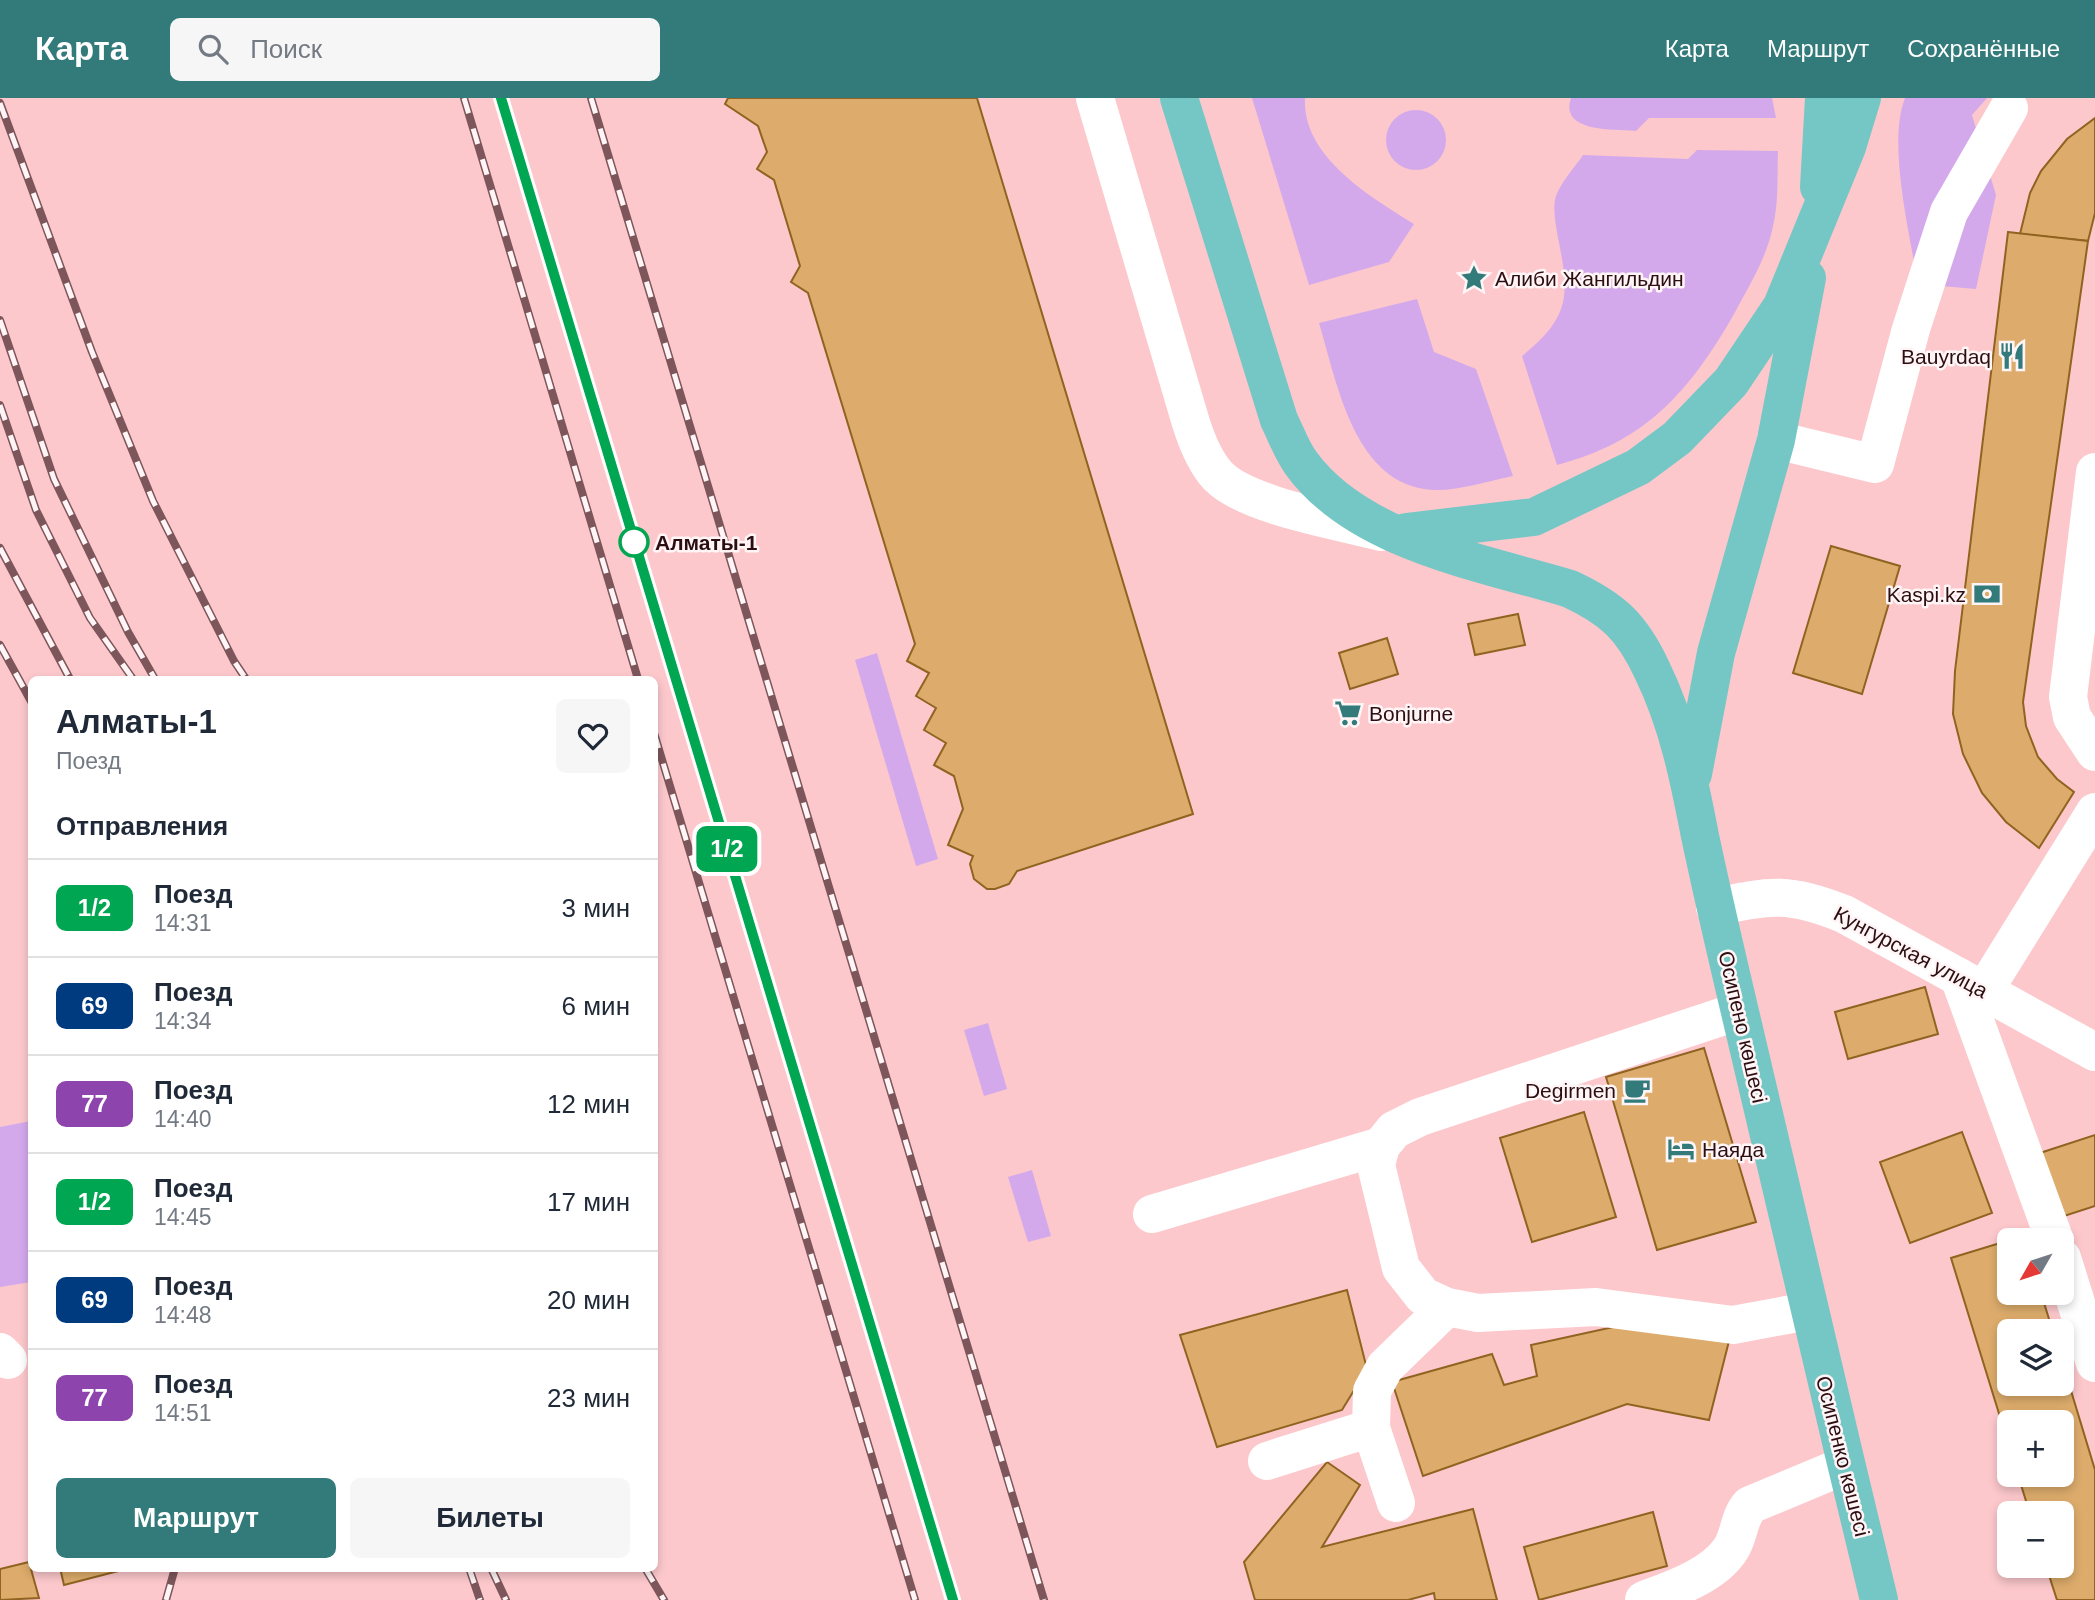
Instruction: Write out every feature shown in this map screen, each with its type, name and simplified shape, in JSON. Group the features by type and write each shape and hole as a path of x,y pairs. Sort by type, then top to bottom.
{"main road":[{"name":"Осипено көшесі","path":"1179,98 1279,420 1301,463 1333,498 1390,534 1570,589 1617,616 1634,636 1653,670 1670,709 1691,783 1739,1011 1808,1311"},
{"path":"1691,783 1716,653 1776,440 1817,216 1824,98"},
{"path":"1390,534 1534,517 1596,490 1658,453 1677,438 1731,382 1782,306 1847,147 1862,98"},
{"name":"Осипенко көшесі","path":"1808,1311 1879,1600"}],"street":[{"path":"1095,98 1191,424 1200,449 1218,476 1236,490 1260,500 1390,534"},
{"path":"1776,440 1875,464 1911,329 1949,212 2008,108"},
{"path":"2095,472 2068,697 2072,717 2095,751"},
{"path":"2051,1228 1971,984 2095,812"},
{"name":"Кунгурская улица","path":"1716,906 1766,897 1808,900 1844,914 2095,1052"},
{"path":"1739,1011 1420,1117 1394,1130 1381,1146 1376,1165 1401,1268 1423,1296 1447,1307 1478,1313 1595,1307 1733,1325 1808,1311"},
{"path":"1152,1214 1381,1146"},
{"path":"2077,1284 2095,1363"},
{"path":"1396,1503 1371,1428 1371,1391 1385,1367 1447,1307"},
{"path":"1267,1461 1371,1428"},
{"path":"1644,1600 1673,1589 1720,1562 1730,1550 1744,1512 1750,1505 1846,1465"}],"shaded area":[{"path":"1252,98 1305,98 1307,119 1315,139 1327,157 1360,188 1414,224 1389,262 1309,285"},
{"path":"1571,98 1772,98 1776,118 1649,118 1636,131 1603,129 1591,127 1573,118 1569,109"},
{"path":"1905,98 1987,98 1972,115 1996,195 1976,289 1918,284 1899,164 1900,117"},
{"path":"1416,110 1433,115 1441,123 1446,140 1441,157 1433,165 1416,170 1399,165 1391,157 1386,140 1391,123 1399,115"},
{"path":"1697,150 1778,151 1775,217 1762,260 1717,342 1682,390 1662,410 1616,443 1557,465 1522,356 1550,329 1563,304 1564,275 1554,212 1558,191 1583,155 1688,159"},
{"path":"1417,299 1434,352 1476,369 1513,476 1443,490 1406,484 1384,471 1367,451 1353,427 1342,401 1319,323"},
{"path":"877,653 938,859 916,866 855,660"},
{"path":"988,1023 1007,1089 984,1096 964,1030"},
{"path":"28,1122 28,1282 0,1287 0,1127"},
{"path":"1032,1170 1051,1236 1028,1242 1008,1177"}],"building":[{"path":"728,98 977,98 1193,814 1017,871 1009,884 995,889 987,889 974,879 970,864 973,856 948,845 963,809 954,776 934,765 946,743 924,730 936,708 916,696 929,673 907,661 915,644 808,293 791,282 800,266 774,180 757,169 767,152 758,126 725,104"},
{"path":"2095,118 2095,213 2088,241 2020,234 2030,193 2041,171 2067,139"},
{"path":"2008,232 2088,241 2023,702 2026,726 2038,757 2057,779 2074,792 2039,848 2006,822 1982,793 1963,754 1953,714 1955,671"},
{"path":"1831,546 1900,566 1862,694 1793,673"},
{"path":"1518,614 1525,645 1475,655 1468,624"},
{"path":"1387,638 1398,674 1350,689 1339,653"},
{"path":"1925,987 1938,1034 1848,1059 1835,1012"},
{"name":"Наяда","path":"1704,1048 1756,1222 1657,1250 1606,1077"},
{"path":"1584,1112 1616,1217 1532,1242 1500,1138"},
{"path":"1962,1132 1992,1213 1910,1243 1880,1162"},
{"path":"2095,1135 2095,1206 2061,1217 2040,1153"},
{"path":"1997,1244 1997,1306 2045,1306 2049,1319 1997,1319 1997,1396 2073,1396 2095,1470 2095,1600 2057,1600 2050,1578 2074,1578 2074,1501 2026,1501 2022,1487 2074,1487 2074,1410 1998,1410 1951,1258"},
{"path":"1347,1290 1367,1369 1342,1410 1217,1447 1180,1335"},
{"path":"1627,1324 1729,1341 1709,1420 1627,1404 1423,1476 1392,1382 1492,1354 1504,1385 1537,1376 1531,1345"},
{"path":"1327,1462 1360,1485 1322,1547 1473,1509 1497,1600 1435,1600 1434,1593 1408,1600 1255,1600 1244,1562"},
{"path":"1653,1512 1667,1566 1539,1600 1524,1547"},
{"path":"28,1562 28,1572 32,1572 39,1598 0,1600 0,1569"},
{"path":"61,1572 114,1572 64,1585"}],"railway":[{"path":"464,98 637,676"},
{"path":"501,98 953,1600"},
{"path":"591,98 1044,1600"},
{"path":"0,103 92,352 153,501 244,676"},
{"path":"0,320 54,479 128,632 153,676"},
{"path":"0,405 36,510 90,618 131,676"},
{"path":"0,548 68,676"},
{"path":"0,645 28,696"},
{"path":"658,746 915,1600"},
{"path":"166,1600 174,1572"},
{"path":"470,1572 480,1600"},
{"path":"493,1572 506,1600"},
{"path":"647,1572 664,1600"}],"train":[{"name":"1/2","path":"501,98 953,1600"}],"place":[{"name":"Алиби Жангильдин","path":"1474,278"},
{"name":"Bauyrdaq","path":"2012,356"},
{"name":"Алматы-1","path":"634,542"},
{"name":"Kaspi.kz","path":"1987,594"},
{"name":"Bonjurne","path":"1348,713"},
{"name":"Degirmen","path":"1637,1090"},
{"name":"Наяда","path":"1681,1149"}]}
